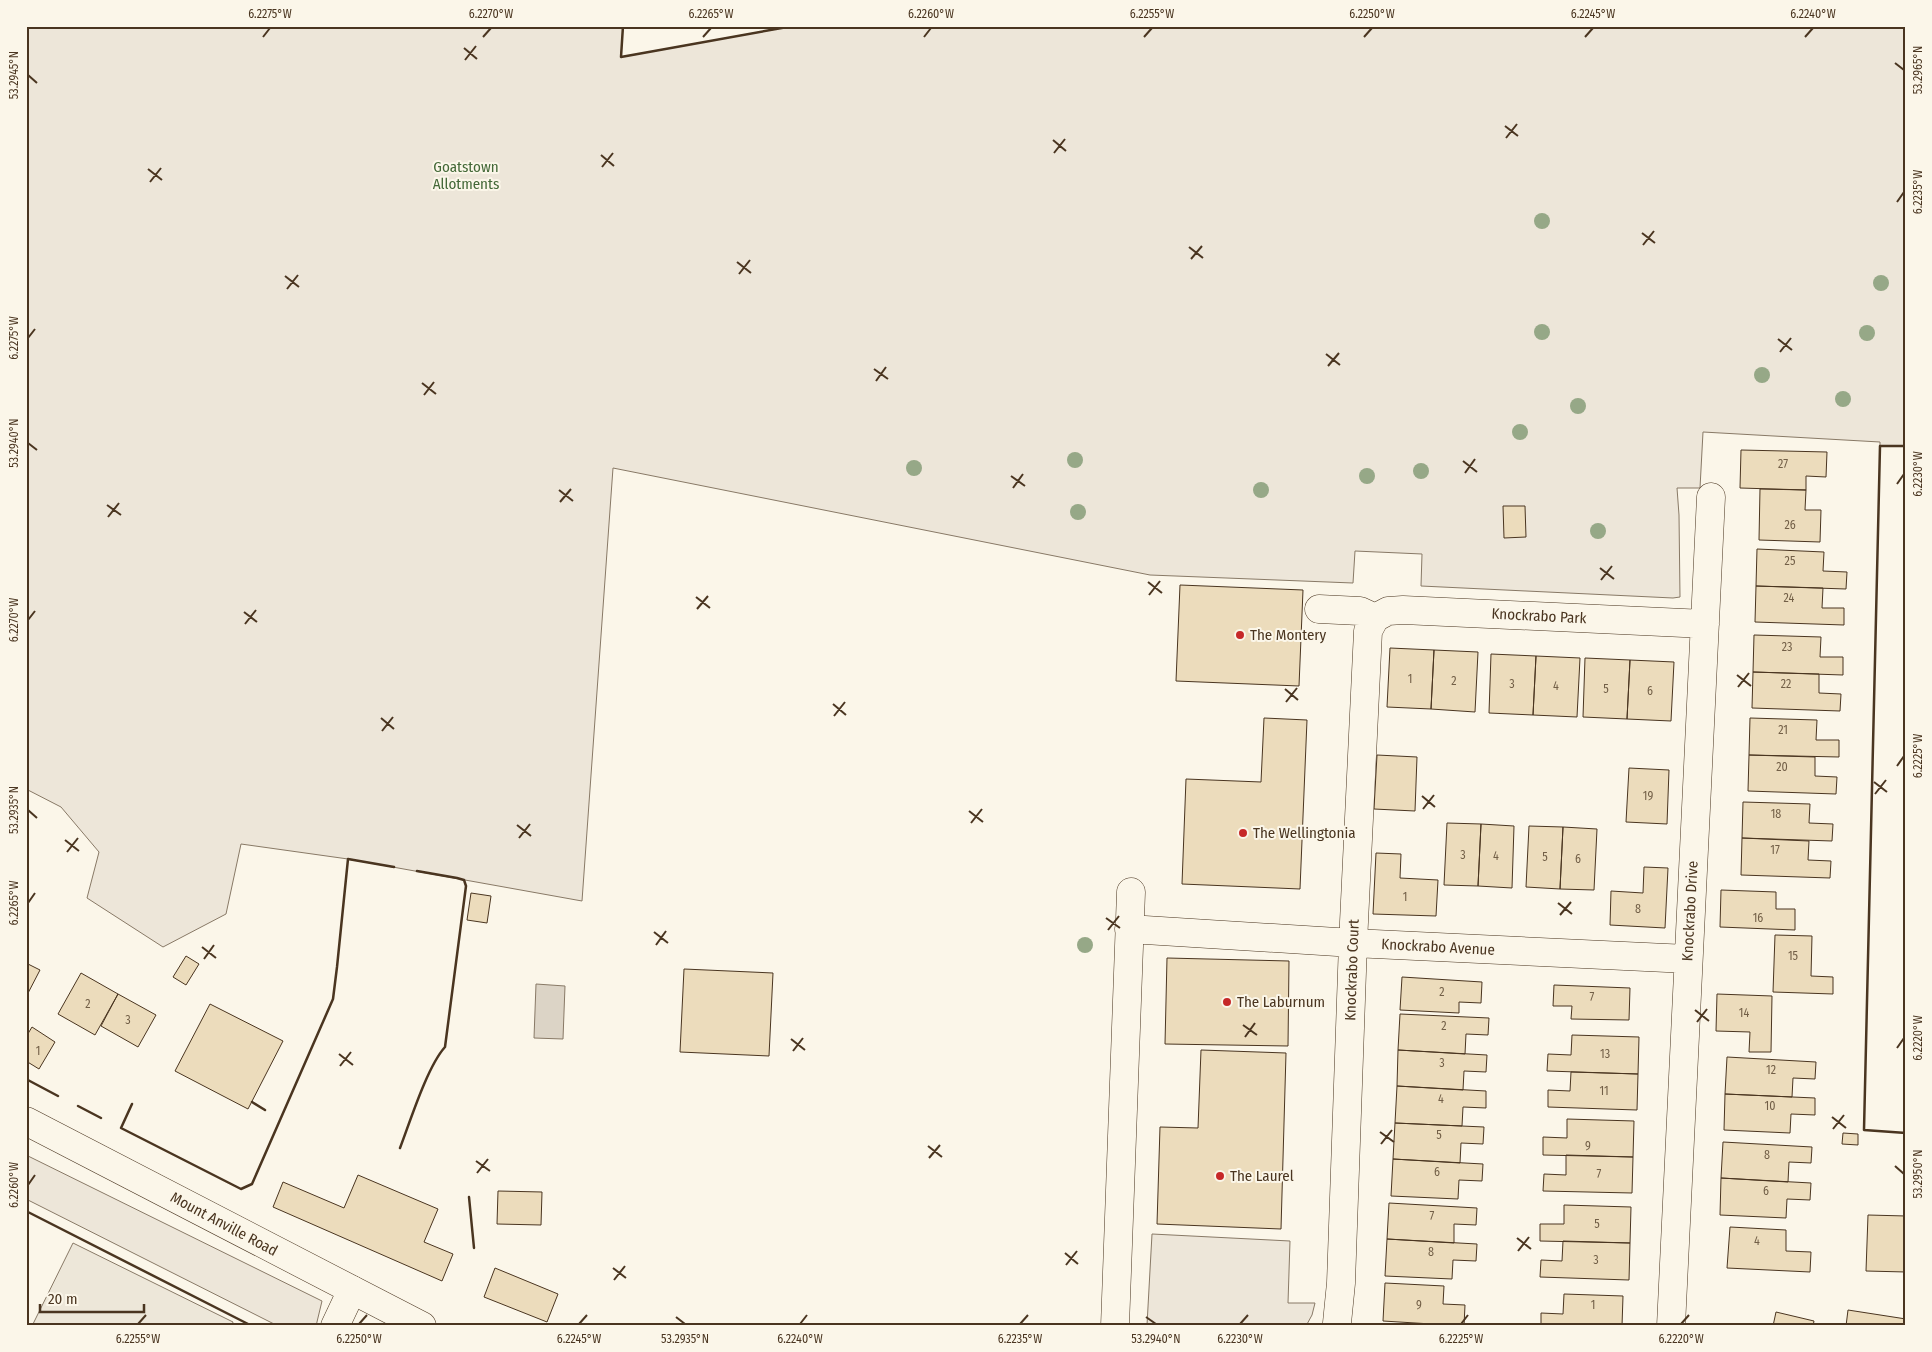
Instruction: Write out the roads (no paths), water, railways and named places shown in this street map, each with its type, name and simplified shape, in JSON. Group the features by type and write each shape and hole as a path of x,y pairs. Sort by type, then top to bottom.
{"street":[{"name":"Knockrabo Drive","path":"1671,1326 1711,497"},
{"path":"1319,609 1360,611 1375,618"},
{"name":"Knockrabo Park","path":"1375,618 1388,611 1403,610 1705,624"},
{"name":"Knockrabo Court","path":"1337,1323 1341,1283 1353,943 1368,631 1375,618"},
{"path":"1115,1326 1131,892"},
{"name":"Knockrabo Avenue","path":"1130,929 1353,943 1688,959"},
{"name":"Mount Anville Road","path":"26,1121 422,1326"},
{"path":"335,1326 352,1290"}],"place":[{"name":"The Montery","path":"1240,635"},
{"name":"The Wellingtonia","path":"1243,833"},
{"name":"The Laburnum","path":"1227,1002"},
{"name":"The Laurel","path":"1220,1176"}],"park label":[{"name":"Goatstown Allotments","path":"466,176"}]}
